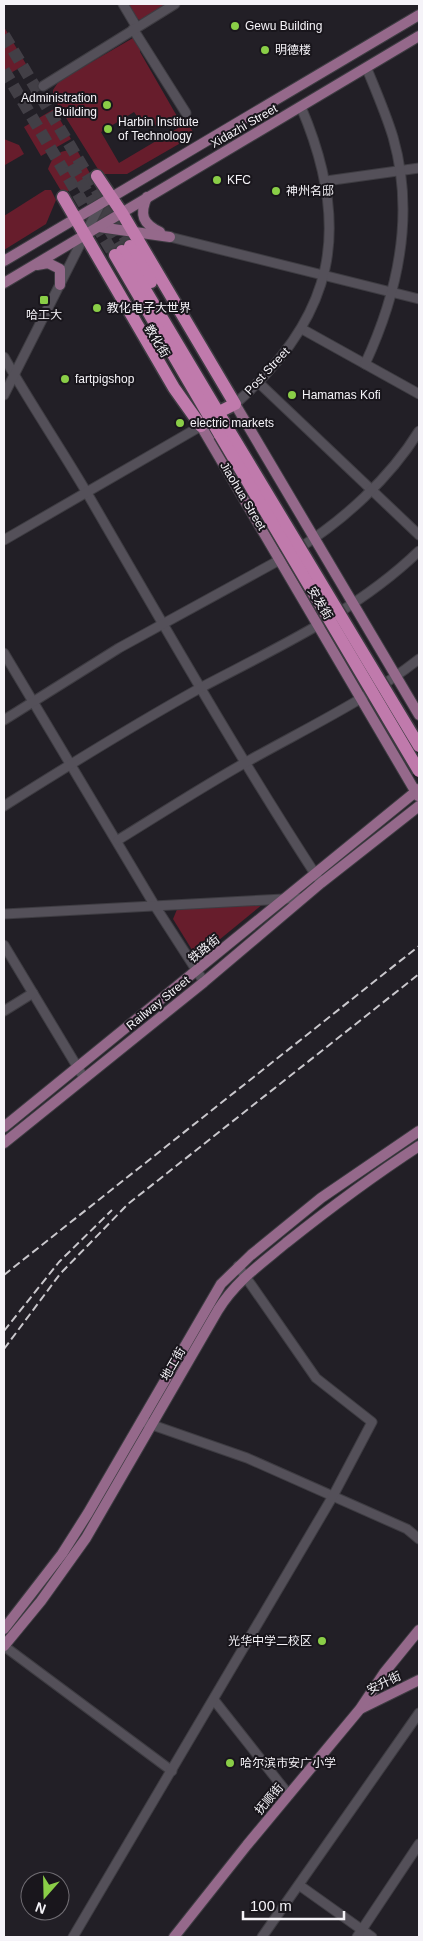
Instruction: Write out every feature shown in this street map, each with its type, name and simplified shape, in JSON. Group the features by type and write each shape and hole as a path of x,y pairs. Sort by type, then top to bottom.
{"highway":[{"name":"Jiaohua Street","path":"97,176 106,200 122,213 133,231 218,414"},
{"name":"Jiaohua Street","path":"63,197 174,388 218,414"},
{"name":"Jiaohua Street","path":"119,253 218,414"},
{"name":"教化街","path":"119,253 218,414 224,431"},
{"name":"安发街","path":"224,431 419,746"},
{"name":"安发街","path":"224,431 419,771"}],"main road":[{"name":"Xidazhi Street","path":"4,262 419,15"},
{"name":"Xidazhi Street","path":"4,283 367,69 419,36"},
{"path":"147,197 142,210 144,221 150,227 170,237"},
{"path":"99,227 170,237"},
{"path":"24,270 40,264 53,264 62,272 60,285"},
{"name":"Jiaohua Street","path":"218,414 315,539 419,715"},
{"name":"Jiaohua Street","path":"218,414 280,559 418,793"},
{"name":"铁路街","path":"4,1127 314,874 418,793"},
{"name":"Railway Street","path":"4,1143 204,982 320,883 419,806"},
{"name":"地工街","path":"4,1629 62,1554 142,1421 212,1298 238,1266 328,1193 419,1131"},
{"name":"地工街","path":"4,1646 40,1602 86,1538 218,1310 245,1276 342,1198 419,1146"},
{"name":"抚顺街","path":"174,1937 360,1709 384,1673 419,1630"},
{"name":"安升街","path":"360,1709 384,1695 419,1680"}],"street":[{"path":"123,4 135,28 186,113"},
{"path":"43,86 175,4"},
{"path":"365,364 384,318 392,292 400,263 402,238 399,171 393,138 367,69"},
{"name":"Post Street","path":"4,540 218,414 259,383 282,357 302,329 323,276 330,222 326,181 313,136 301,107"},
{"path":"326,181 419,168"},
{"path":"4,395 85,235 106,200"},
{"path":"170,237 419,299"},
{"path":"302,329 419,394"},
{"path":"4,357 86,492 161,624 244,763 320,883"},
{"path":"259,383 419,535"},
{"path":"4,720 161,624 315,539 389,472 419,431"},
{"path":"4,806 71,764 200,689 320,625 354,604 395,574 419,551"},
{"path":"4,653 118,840 155,906 204,982"},
{"path":"118,840 244,763 362,698 396,677 419,659"},
{"path":"4,914 303,898"},
{"path":"4,945 84,1078"},
{"path":"4,1011 33,993"},
{"path":"73,1937 333,1496 372,1422 316,1378 238,1266"},
{"path":"142,1421 247,1458 419,1534"},
{"path":"407,1529 419,1539"},
{"path":"4,1646 172,1771"},
{"path":"214,1700 289,1795"},
{"path":"262,1937 419,1713"},
{"path":"360,1934 419,1844"},
{"path":"299,1885 360,1934 372,1937"}],"shaded area":[{"path":"125,4 168,4 140,20 133,18"},
{"path":"4,27 26,64 4,77"},
{"path":"133,38 141,43 140,52 178,118 184,117 193,132 191,137 127,174 101,174 53,97 53,90 59,81","holes":["134,112 142,123 151,118 156,126 171,117 178,128 119,163 101,132"]},
{"path":"54,109 71,139 41,156 24,127"},
{"path":"4,139 19,145 24,154 5,165"},
{"path":"70,150 78,152 92,177 63,194 48,169 56,156"},
{"path":"45,190 51,190 56,200 46,224 4,250 4,216"},
{"path":"263,904 197,958 173,919 178,907"}],"tunnel":[{"path":"4,35 130,246"},
{"path":"4,70 114,255"},
{"path":"71,165 122,251"}],"railway":[{"path":"4,1275 419,946"},
{"path":"4,1349 60,1274 128,1204 419,974"},
{"path":"4,1331 59,1262 112,1210"}],"place":[{"name":"Gewu Building","path":"235,26"},
{"name":"明德楼","path":"265,50"},
{"name":"Administration Building","path":"107,105"},
{"name":"Harbin Institute of Technology","path":"108,129"},
{"name":"KFC","path":"217,180"},
{"name":"神州名邸","path":"276,191"},
{"name":"哈工大","path":"44,300"},
{"name":"教化电子大世界","path":"97,308"},
{"name":"fartpigshop","path":"65,379"},
{"name":"Hamamas Kofi","path":"292,395"},
{"name":"electric markets","path":"180,423"},
{"name":"光华中学二校区","path":"322,1641"},
{"name":"哈尔滨市安广小学","path":"230,1763"}]}
